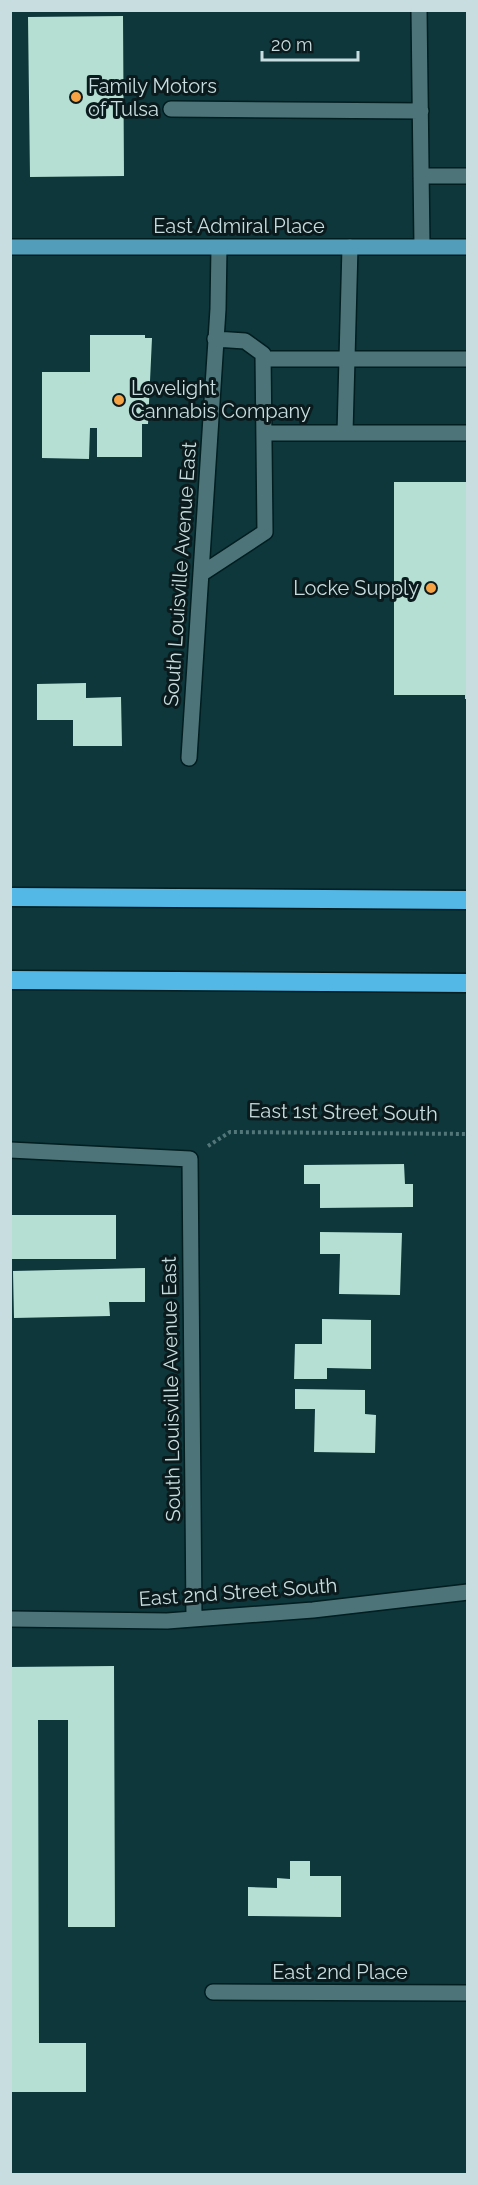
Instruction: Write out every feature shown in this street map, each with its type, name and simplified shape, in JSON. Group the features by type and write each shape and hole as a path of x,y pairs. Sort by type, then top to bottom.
{"highway":[{"path":"10,897 468,900"},
{"path":"10,980 468,983"}],"main road":[{"name":"East Admiral Place","path":"10,247 468,247"}],"street":[{"path":"419,10 422,246"},
{"path":"171,109 421,111"},
{"path":"421,176 468,176"},
{"path":"345,433 350,247"},
{"name":"South Louisville Avenue East","path":"189,758 219,248"},
{"path":"201,574 265,532 263,354 245,341 215,339"},
{"path":"264,359 468,359"},
{"path":"264,433 468,433"},
{"path":"10,1150 190,1159"},
{"name":"South Louisville Avenue East","path":"190,1159 194,1619"},
{"name":"East 2nd Street South","path":"10,1619 167,1622 313,1610 468,1592"},
{"name":"East 2nd Place","path":"213,1992 468,1993"}],"path":[{"name":"East 1st Street South","path":"190,1159 230,1132 468,1134"}],"building":[{"name":"Family Motors of Tulsa","path":"123,16 124,176 30,177 28,17"},
{"name":"Lovelight Cannabis Company","path":"90,335 145,335 145,338 152,338 148,424 142,424 142,457 97,457 97,428 90,428 89,459 42,458 42,372 90,372"},
{"name":"Locke Supply","path":"394,482 468,482 468,699 465,699 465,695 394,695"},
{"path":"86,683 86,698 121,697 122,746 73,746 73,720 37,720 37,684"},
{"path":"404,1164 405,1184 413,1184 413,1207 320,1208 320,1184 304,1184 304,1165"},
{"path":"10,1215 116,1215 116,1259 10,1259"},
{"path":"320,1232 402,1233 400,1295 339,1294 340,1254 320,1254"},
{"path":"145,1268 145,1302 109,1302 110,1316 14,1318 13,1271"},
{"path":"322,1319 371,1320 371,1369 327,1368 327,1379 294,1379 295,1344 322,1344"},
{"path":"295,1389 365,1390 365,1414 376,1415 375,1453 314,1452 315,1409 295,1409"},
{"path":"114,1666 115,1927 68,1927 68,1720 38,1720 39,2043 86,2043 86,2092 10,2092 10,1667"},
{"path":"290,1861 310,1861 310,1876 341,1876 341,1917 248,1916 248,1887 277,1888 277,1878 290,1879"}],"place":[{"name":"Family Motors of Tulsa","path":"76,97"},
{"name":"Lovelight Cannabis Company","path":"119,400"},
{"name":"Locke Supply","path":"431,588"}]}
